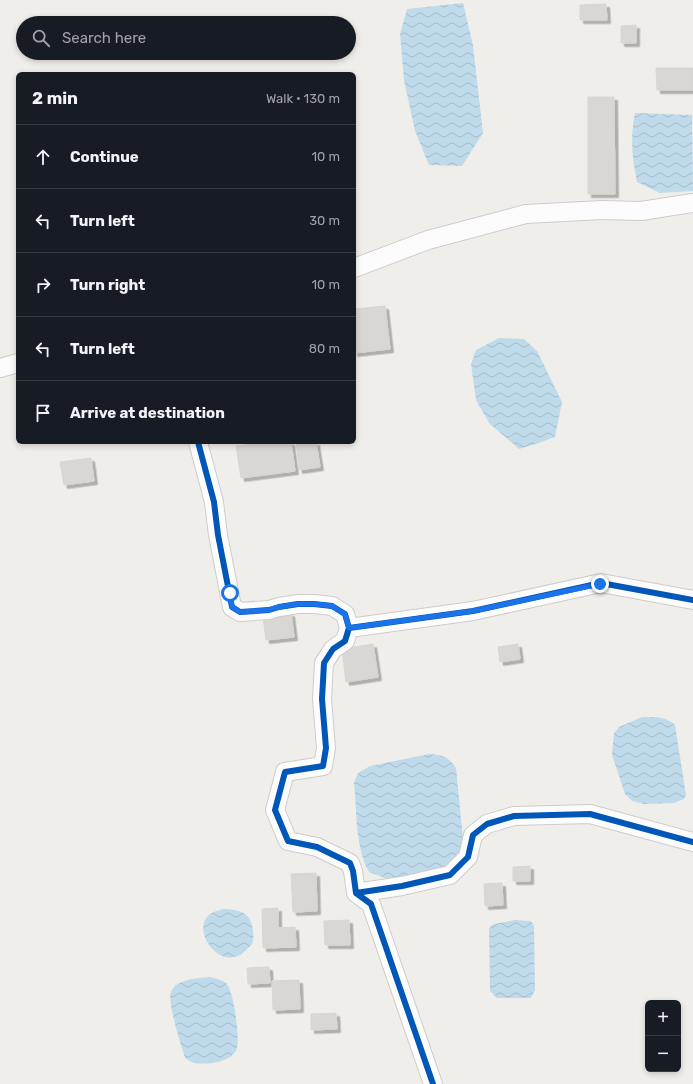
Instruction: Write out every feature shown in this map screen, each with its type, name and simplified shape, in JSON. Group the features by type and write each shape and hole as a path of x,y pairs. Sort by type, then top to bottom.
{"street":[{"path":"356,267 428,240 526,214 602,210 641,211 693,204"},
{"path":"0,368 16,364"},
{"path":"199,444 214,502 218,535 232,607 240,612 269,610 298,604 332,606 345,614 349,628 345,641 333,649 324,663 322,699 326,748 323,766 285,772 275,810 288,841 317,847 350,863 356,893 371,904 432,1084"},
{"path":"349,628 473,611 600,584 693,600"},
{"path":"356,893 402,886 450,875 468,857 473,835 487,824 514,816 590,814 693,842"}],"water":[{"path":"463,3 473,45 483,133 462,166 429,165 415,131 404,80 400,34 407,9"},
{"path":"635,113 692,115 693,191 660,193 637,182 632,147 632,130"},
{"path":"499,338 524,339 537,351 562,402 555,437 519,449 489,423 476,400 471,364 476,350"},
{"path":"642,717 664,719 675,725 686,795 684,799 674,803 644,804 632,801 625,794 612,755 614,733 619,727"},
{"path":"429,754 444,757 456,768 464,849 448,867 404,878 385,878 369,872 361,852 357,829 354,783 358,773 370,766"},
{"path":"223,909 235,910 244,913 252,924 252,944 239,955 229,957 221,955 207,942 203,924 209,915"},
{"path":"515,920 531,921 534,926 535,990 531,998 497,998 490,991 489,928 494,924"},
{"path":"210,977 223,981 230,989 236,1017 238,1038 236,1051 233,1055 218,1062 201,1064 185,1058 170,997 171,992 178,984 188,980"}],"building":[{"path":"606,4 607,20 580,20 580,5"},
{"path":"636,25 636,43 621,43 621,26"},
{"path":"656,68 693,68 693,90 657,90"},
{"path":"588,97 614,97 615,194 588,194"},
{"path":"385,306 390,349 356,353 356,309"},
{"path":"252,444 291,444 295,471 241,478 236,446"},
{"path":"296,444 316,444 320,467 299,470"},
{"path":"91,458 94,481 64,485 60,462"},
{"path":"291,613 294,637 266,640 263,617"},
{"path":"373,644 378,677 346,682 342,649"},
{"path":"518,644 520,659 500,662 498,647"},
{"path":"530,866 530,881 513,881 513,867"},
{"path":"316,873 317,911 293,912 291,874"},
{"path":"502,883 503,905 485,906 484,884"},
{"path":"278,908 278,928 295,927 296,947 263,948 262,909"},
{"path":"349,920 350,945 325,945 324,921"},
{"path":"269,967 270,983 248,984 247,968"},
{"path":"299,980 300,1009 273,1010 272,981"},
{"path":"336,1013 337,1029 311,1030 311,1014"}],"cycle path":[{"path":"199,444 214,502 218,535 232,607 240,612 269,610 298,604 314,604 332,606 345,614 349,628 345,641 333,649 324,663 322,699 326,748 323,766 285,772 275,810 288,841 317,847 350,863 353,871 356,893 371,904 433,1084"},
{"path":"349,628 473,611 601,583 693,600"},
{"path":"356,893 402,886 450,875 468,857 473,835 487,824 514,816 590,814 693,842"}],"route":[{"path":"230,593 232,607 240,612 269,610 298,604 332,606 345,614 349,628 473,611 600,584"}]}
